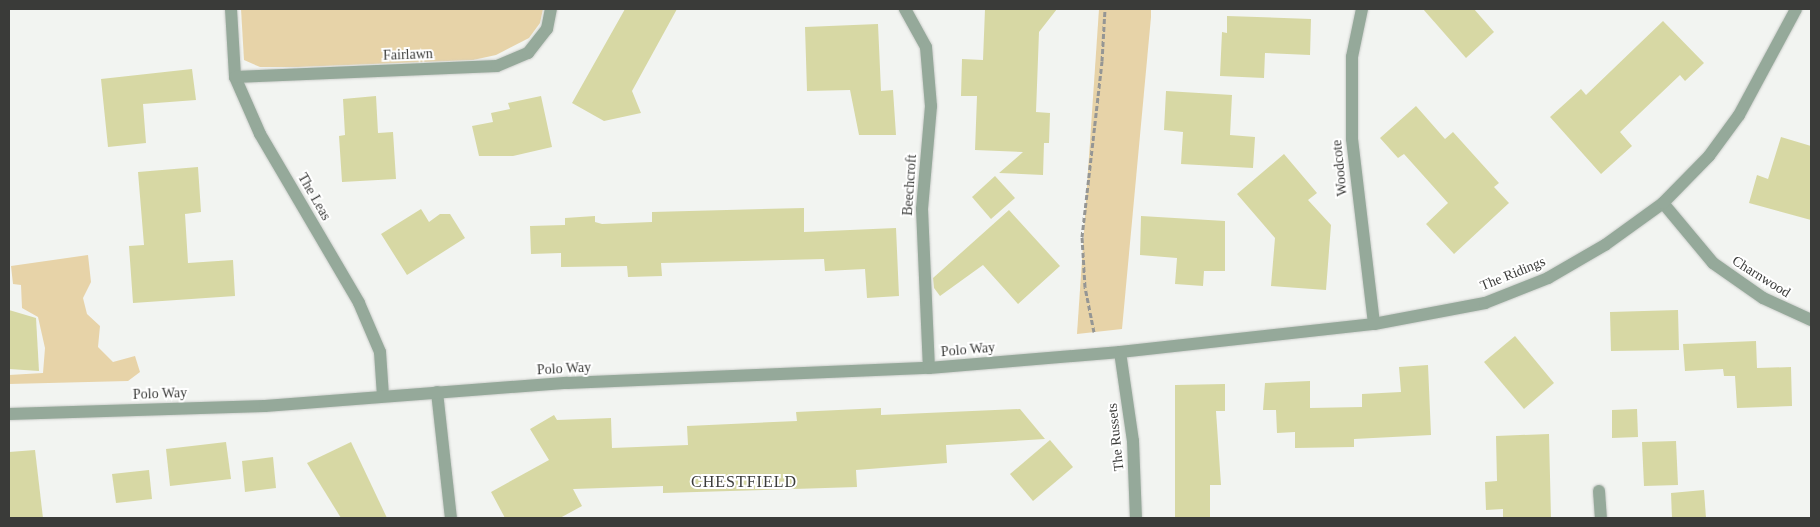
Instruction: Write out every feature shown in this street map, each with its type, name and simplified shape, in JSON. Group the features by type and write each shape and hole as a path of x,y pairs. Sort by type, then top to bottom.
{"street":[{"name":"The Leas","path":"232,9 235,77 260,134 358,303 380,352 383,396"},
{"name":"Fairlawn","path":"235,77 497,66 528,53 547,28 551,9"},
{"name":"Beechcroft","path":"906,9 926,47 931,106 922,208 929,368"},
{"name":"Woodcote","path":"1362,9 1352,57 1352,139 1374,324"},
{"name":"The Ridings","path":"1120,352 1374,324 1485,303 1548,278 1604,245 1663,203 1709,156 1739,115 1796,9"},
{"name":"Charnwood","path":"1663,203 1713,263 1763,298 1811,320"},
{"name":"Polo Way","path":"9,414 264,406 437,392 929,368 1120,352"},
{"name":"The Russets","path":"1120,352 1133,441 1136,518"},
{"path":"437,392 451,518"},
{"path":"1599,491 1601,518"}],"path":[{"path":"1105,9 1102,61 1082,237 1085,287 1094,332 1120,352"}],"shaded area":[{"path":"241,9 543,9 540,23 529,38 496,55 473,60 260,67 244,60"},
{"path":"1099,9 1151,9 1151,17 1122,329 1077,334"},
{"path":"88,255 91,282 83,298 87,314 100,326 98,347 113,362 135,356 140,372 128,381 9,384 9,375 43,373 45,348 38,317 22,308 21,285 13,284 11,266"}],"building":[{"path":"625,9 677,9 632,91 641,113 604,121 572,103"},
{"path":"985,9 1057,9 1039,32 1036,112 1050,113 1049,143 1044,143 1043,175 999,173 1023,152 975,150 977,96 961,96 962,59 983,60"},
{"path":"1423,9 1474,9 1494,32 1466,58"},
{"path":"1227,16 1311,19 1310,55 1265,53 1264,78 1220,76 1222,32 1227,33"},
{"path":"1663,21 1704,63 1685,81 1680,75 1620,132 1632,146 1601,174 1550,117 1581,89 1586,95"},
{"path":"878,24 881,91 893,90 896,135 859,135 850,90 807,91 805,27"},
{"path":"192,69 196,100 143,104 146,143 108,147 101,79"},
{"path":"1166,91 1232,95 1230,135 1255,137 1253,168 1181,164 1183,132 1164,130"},
{"path":"376,96 378,133 393,132 396,179 342,182 339,136 345,135 343,99"},
{"path":"541,96 552,147 513,156 479,156 472,126 493,122 491,113 510,109 508,103"},
{"path":"1416,106 1445,139 1453,132 1499,183 1494,187 1509,203 1454,254 1426,224 1448,203 1404,154 1398,158 1380,138"},
{"path":"1781,137 1811,146 1811,220 1749,203 1757,175 1768,179"},
{"path":"1284,154 1317,193 1308,200 1331,225 1326,290 1271,286 1275,238 1237,194"},
{"path":"198,167 201,212 185,214 188,263 233,260 235,296 133,303 129,246 144,245 138,172"},
{"path":"995,176 1015,198 991,219 972,197"},
{"path":"804,208 804,232 896,228 899,296 867,298 865,269 825,271 824,259 661,263 662,276 628,277 627,266 561,267 561,253 531,254 530,226 565,225 565,218 595,216 595,222 602,224 652,222 652,212"},
{"path":"421,209 429,222 440,214 450,214 465,238 407,275 381,234"},
{"path":"1009,210 1060,266 1018,304 983,265 940,296 934,288 933,278"},
{"path":"1141,216 1225,221 1225,271 1204,271 1203,286 1175,284 1177,258 1140,255"},
{"path":"9,310 36,318 39,371 9,369"},
{"path":"1678,310 1679,350 1611,351 1610,312"},
{"path":"1515,336 1554,383 1524,409 1484,362"},
{"path":"1756,341 1757,368 1791,367 1792,406 1737,408 1735,376 1724,376 1723,369 1685,371 1683,344"},
{"path":"1428,365 1431,435 1354,439 1354,447 1295,448 1295,432 1277,433 1276,410 1263,410 1265,383 1310,381 1310,408 1362,407 1362,394 1401,392 1399,367"},
{"path":"1225,384 1225,411 1216,411 1221,485 1210,485 1210,518 1175,518 1175,385"},
{"path":"881,408 881,415 1020,409 1045,439 946,445 947,463 856,470 857,487 663,493 663,486 573,489 582,506 560,518 505,518 491,492 549,460 530,429 554,415 557,420 611,418 612,448 688,445 687,426 797,421 796,412"},
{"path":"1637,409 1638,437 1612,438 1612,410"},
{"path":"1549,434 1551,518 1503,518 1503,509 1486,510 1485,482 1497,481 1496,436"},
{"path":"1050,440 1073,467 1033,501 1010,474"},
{"path":"1676,441 1678,485 1644,486 1642,442"},
{"path":"226,442 231,479 170,486 166,449"},
{"path":"351,442 387,518 341,518 307,463"},
{"path":"35,450 43,518 9,518 9,452"},
{"path":"273,457 276,488 245,492 242,461"},
{"path":"149,470 152,499 116,503 112,474"},
{"path":"1704,490 1706,518 1672,518 1671,493"}],"district":[{"name":"CHESTFIELD","path":"744,482"}]}
